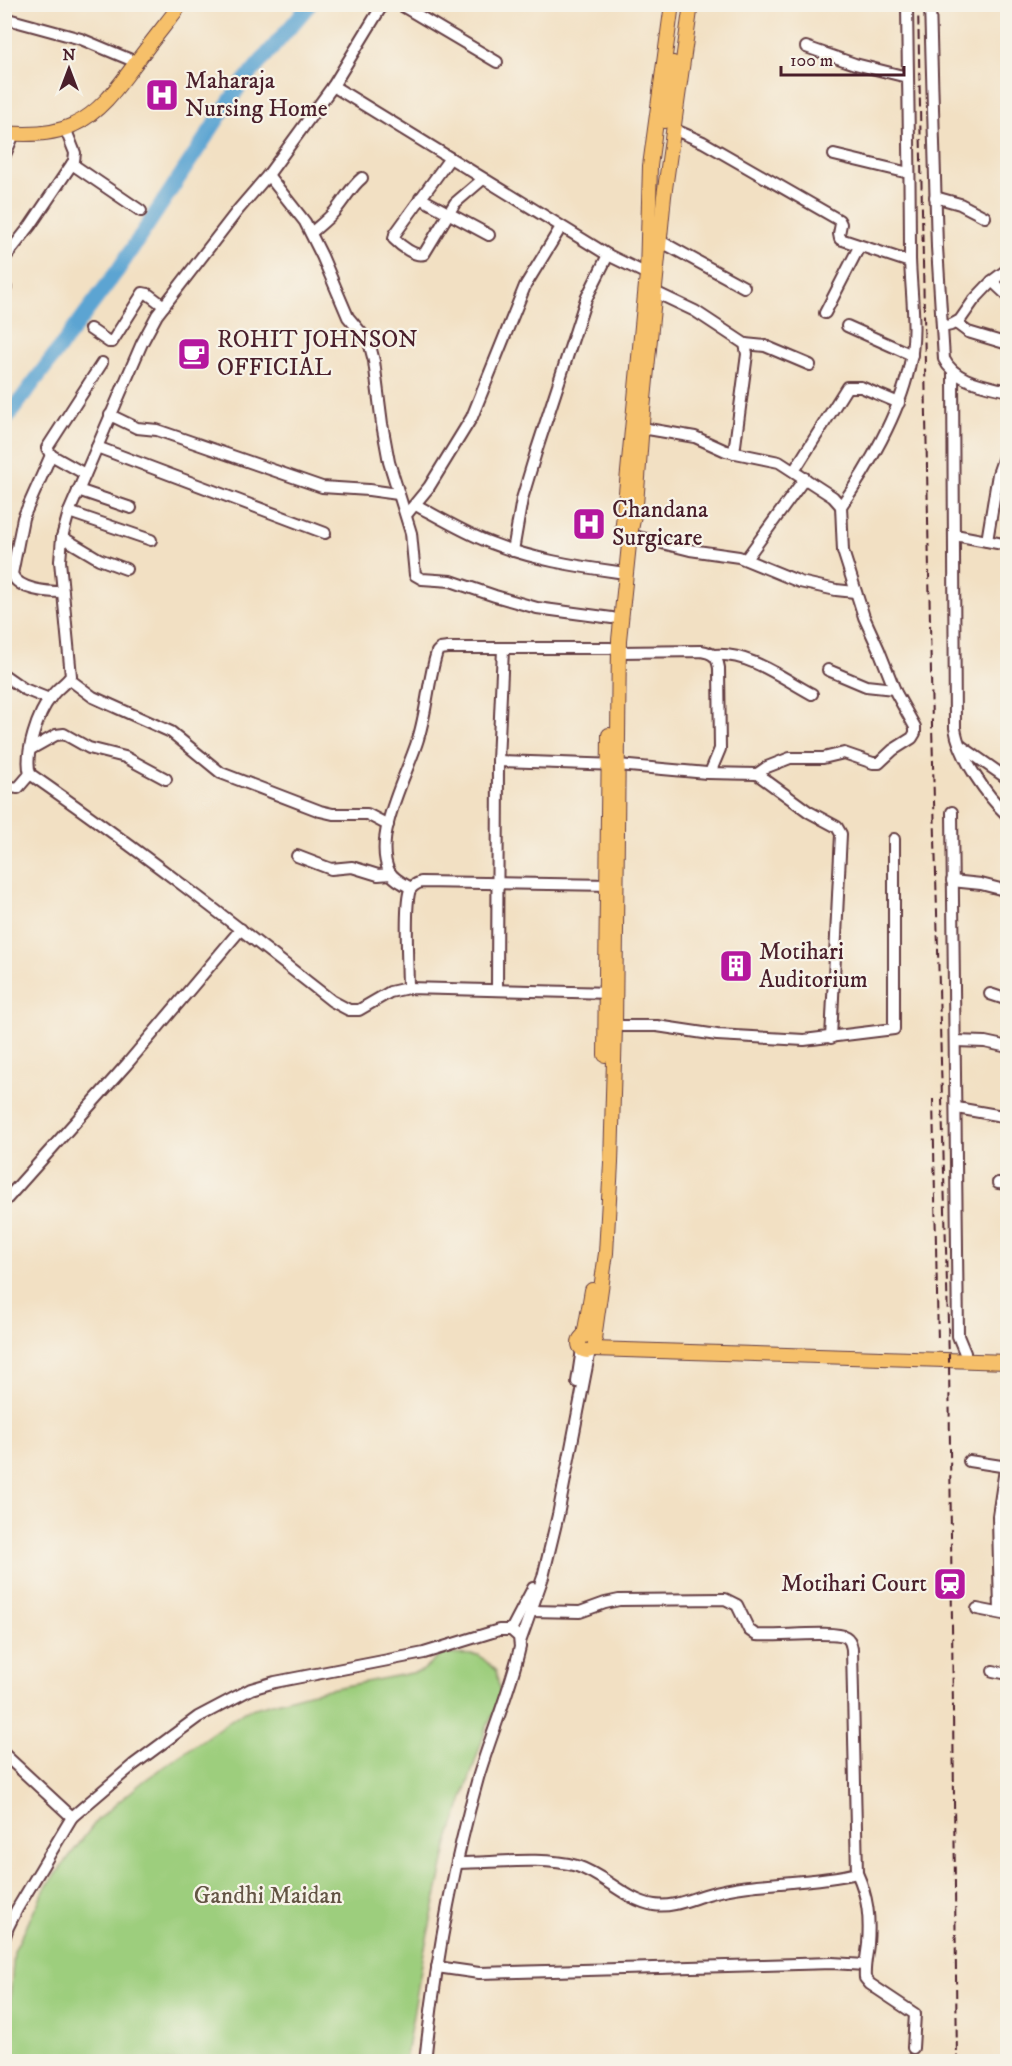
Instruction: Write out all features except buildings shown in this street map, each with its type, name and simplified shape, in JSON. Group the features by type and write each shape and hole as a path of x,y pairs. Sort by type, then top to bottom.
{"main road":[{"path":"9,133 34,133 65,128 84,120 105,101 181,4"},
{"path":"615,650 636,505 660,241 654,127 672,4"},
{"path":"590,1344 603,1174 610,993 615,650 612,618 657,195 658,165 682,4"},
{"path":"657,195 673,129 691,4"},
{"path":"590,1344 606,1253 610,1197 615,1026 610,993"},
{"path":"590,1344 1008,1354"},
{"path":"590,1344 761,1356 1008,1362"}],"street":[{"path":"383,4 333,86 268,175 164,306 142,343 78,490 62,537 60,561 71,673 69,679 49,699 39,716 28,762 30,774 104,825 241,928 332,1001 348,1010 359,1010 390,992 408,988 610,993"},
{"path":"399,4 497,62"},
{"path":"757,774 767,767 790,758 824,758 844,753 879,763 893,750 912,738 915,733 914,723 894,688 855,592 843,551 841,506 854,488 899,403 912,355 907,4"},
{"path":"930,4 935,197 942,327 944,359 953,373 955,728 958,744 981,784 1008,816"},
{"path":"4,18 81,39 136,62"},
{"path":"806,47 855,64 907,77"},
{"path":"333,86 561,227 608,255 647,274"},
{"path":"4,259 72,164 75,153 65,128"},
{"path":"673,129 703,142 839,220 840,239 910,262"},
{"path":"4,158 9,133"},
{"path":"834,155 909,173"},
{"path":"450,158 394,237 395,241 417,255 424,254 448,213 460,198 483,179"},
{"path":"72,164 141,211"},
{"path":"268,175 298,211 311,233 348,317 369,342 374,361 389,462 411,533 414,572 418,578 451,581 537,608 612,618"},
{"path":"311,233 333,213 350,188 362,178"},
{"path":"935,197 960,204 985,217"},
{"path":"420,198 489,235"},
{"path":"406,515 429,487 472,417 525,286 561,227"},
{"path":"660,241 744,287"},
{"path":"825,313 859,247"},
{"path":"513,551 522,499 537,449 586,299 608,255"},
{"path":"942,327 956,323 992,281 1008,269"},
{"path":"992,281 1008,296"},
{"path":"655,292 695,311 745,344 765,346 810,365"},
{"path":"90,329 112,342 142,293 148,294 164,306"},
{"path":"956,323 968,332 1008,344"},
{"path":"847,326 912,355"},
{"path":"734,453 747,354 745,344"},
{"path":"85,474 51,455 48,445 102,363"},
{"path":"953,373 1008,391"},
{"path":"795,471 847,387 861,387 899,403"},
{"path":"110,415 137,428 153,429 322,488 398,494"},
{"path":"642,428 695,437 734,453 779,462 833,497 841,506"},
{"path":"987,541 998,474 1008,445"},
{"path":"97,447 325,533"},
{"path":"51,455 23,518 12,574 15,581 20,584 47,591 63,592"},
{"path":"746,559 805,478"},
{"path":"78,490 131,508"},
{"path":"416,505 488,542 513,551 571,565 618,572"},
{"path":"69,512 151,540"},
{"path":"630,535 690,550 746,559 801,582 836,591 855,592"},
{"path":"955,535 1008,545"},
{"path":"62,537 99,559 126,569"},
{"path":"411,888 391,874 387,864 385,850 388,825 397,792 418,740 437,652 440,650 448,648 701,651 714,655 731,654 746,659 812,694"},
{"path":"497,990 498,762 503,649"},
{"path":"710,773 719,756 721,734 719,668 714,655"},
{"path":"828,670 866,686 894,688"},
{"path":"4,675 24,689 49,699"},
{"path":"69,679 93,697 171,732 221,773 320,811 333,814 367,814 388,825"},
{"path":"31,748 56,735 64,734 89,748 125,757 166,779"},
{"path":"958,744 1008,778"},
{"path":"498,762 613,765 710,773 757,774 809,812 837,827 840,831 831,1038"},
{"path":"4,786 18,788 30,774"},
{"path":"952,812 958,1336 965,1353"},
{"path":"615,1026 657,1026 773,1040 831,1038 892,1030 895,1025 894,838"},
{"path":"297,856 331,869 352,867 378,875 391,874"},
{"path":"952,881 981,884 1008,891"},
{"path":"408,988 408,903 411,888 415,884 421,882 498,882 611,884"},
{"path":"4,1202 128,1064 241,928"},
{"path":"990,994 1008,1000"},
{"path":"955,1041 985,1042 1008,1047"},
{"path":"957,1108 1008,1117"},
{"path":"425,2061 437,1967 458,1863 479,1776 520,1642 543,1577 558,1515 590,1344"},
{"path":"511,1630 534,1585 590,1344"},
{"path":"969,1461 1001,1466 1005,1469 998,1516 1004,1614 977,1609"},
{"path":"531,1611 580,1612 619,1600 725,1599 737,1605 748,1630 756,1635 832,1635 846,1636 849,1639 852,1649 857,1873 866,1895 867,1905 868,1944 865,1965 867,1981 915,2014 913,2048"},
{"path":"4,1939 17,1909 72,1817 160,1744 214,1708 250,1689 301,1676 424,1653 499,1630 511,1630 516,1633 520,1642"},
{"path":"993,1671 1008,1674"},
{"path":"4,1754 72,1817"},
{"path":"458,1863 535,1861 575,1866 597,1874 630,1896 657,1905 683,1903 709,1894 742,1887 827,1879 857,1873"},
{"path":"437,1967 480,1973 832,1963 865,1965"}],"green space":[{"name":"Gandhi Maidan","path":"442,1654 479,1655 496,1671 501,1698 486,1729 448,1843 424,1952 405,2061 7,2062 14,1951 46,1887 98,1819 145,1780 244,1711 309,1693 422,1671"}],"waterway":[{"path":"4,422 118,270 239,87 310,4"}],"railway":[{"path":"918,4 932,726 949,1360 957,2062"},
{"path":"933,1099 938,1342"}],"place":[{"name":"Maharaja Nursing Home","path":"162,95"},
{"name":"ROHIT JOHNSON OFFICIAL","path":"194,354"},
{"name":"Chandana Surgicare","path":"589,524"},
{"name":"Motihari Auditorium","path":"736,966"},
{"name":"Motihari Court","path":"950,1584"}]}
